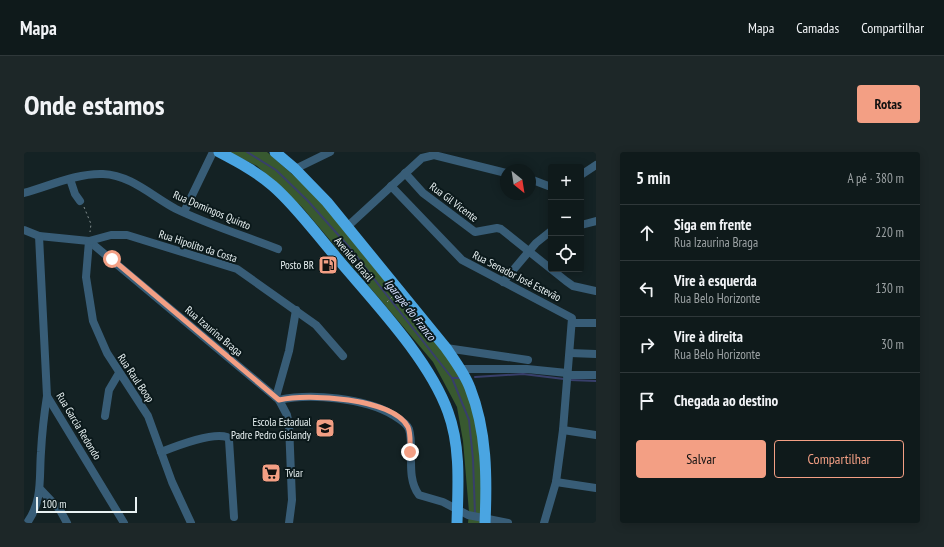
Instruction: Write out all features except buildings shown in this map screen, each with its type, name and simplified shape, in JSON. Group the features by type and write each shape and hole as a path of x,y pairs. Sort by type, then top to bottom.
{"highway":[{"name":"Avenida Brasil","path":"219,152 261,177 282,194 380,309 432,378 442,397 454,428 457,468 457,523"},
{"name":"Avenida Brasil","path":"275,152 295,168 348,226 446,348 461,369 470,387 480,422 485,457 484,520"}],"street":[{"path":"184,212 213,152"},
{"path":"295,168 330,152"},
{"path":"348,226 422,158 434,155 500,172"},
{"path":"584,173 596,165"},
{"name":"Rua Gil Vicente","path":"405,173 423,193 475,232 497,228 501,229 573,286 596,291"},
{"name":"Rua Domingos Quinto","path":"24,193 70,179 94,174 116,176 136,184 184,212 278,249"},
{"path":"70,179 80,201"},
{"path":"536,181 548,186"},
{"name":"Rua Senador José Estevão","path":"391,186 462,260 570,319"},
{"path":"584,224 596,221"},
{"path":"24,230 39,236 89,241"},
{"path":"503,282 530,251 548,234"},
{"name":"Rua Hipolito da Costa","path":"89,241 111,235 127,235 238,269 316,325 344,356"},
{"name":"Rua Garcia Redondo","path":"39,236 47,396 124,523"},
{"name":"Rua Raul Boop","path":"89,241 86,277 93,321 107,353 119,373 138,398 148,416 161,452 191,523"},
{"name":"Rua Izaurina Braga","path":"89,241 278,399 287,415 289,424 292,500 289,523"},
{"path":"296,310 289,351 278,399 341,399 366,402 393,415 404,422 409,431 412,481 416,491 423,498 443,502 468,515 484,520 508,523"},
{"path":"544,523 556,482 563,430 570,354 570,319 596,323"},
{"path":"446,348 528,360"},
{"path":"570,354 596,354"},
{"path":"461,369 527,369 567,374 596,375"},
{"path":"105,416 109,390 119,373"},
{"path":"30,521 41,490 41,454 47,396"},
{"path":"563,430 596,435"},
{"path":"161,452 184,443 206,438 227,437 229,440 234,517"},
{"path":"556,482 596,488"},
{"path":"41,490 60,510 67,523"}],"path":[{"path":"80,201 87,212 91,224 89,241"},
{"path":"382,307 393,297"}],"green space":[{"path":"228,152 267,152 317,196 451,361 465,381 480,424 483,523 468,523 469,512 463,441 457,407 433,362 302,207 257,166"}],"waterway":[{"name":"Igarapé do Franco","path":"247,152 276,170 308,201 349,247 452,378 469,420 473,459 475,514"},
{"path":"475,377 523,374 564,379"},
{"path":"452,378 461,378"},
{"path":"570,380 596,381"}],"place":[{"name":"Posto BR","path":"328,265"},
{"name":"Escola Estadual Padre Pedro Gislandy","path":"325,428"},
{"name":"Tvlar","path":"271,473"}],"route":[{"path":"112,259 279,400 287,398 341,399 366,402 386,411 400,419 408,426 410,436 410,452"}]}
